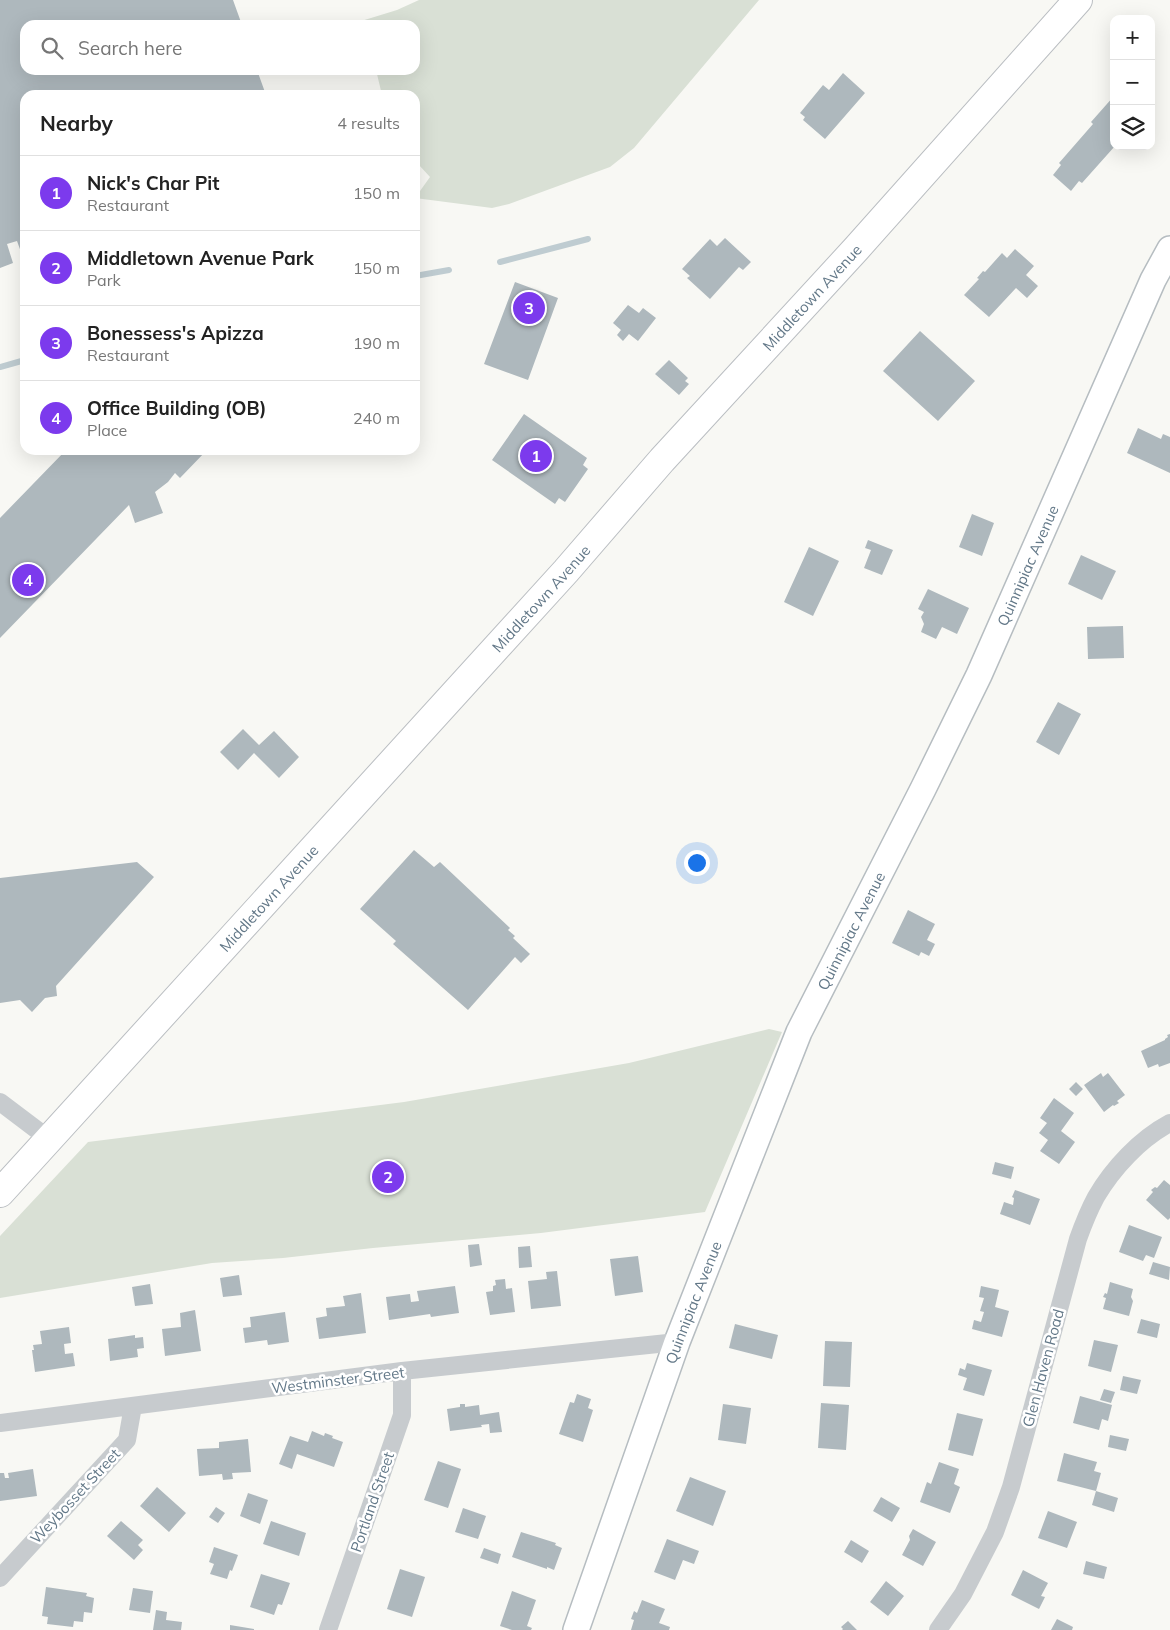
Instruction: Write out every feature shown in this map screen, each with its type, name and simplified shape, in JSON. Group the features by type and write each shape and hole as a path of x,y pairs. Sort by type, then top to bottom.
{"main road":[{"name":"Middletown Avenue","path":"0,1192 566,571 662,460 856,249 1078,0"},
{"name":"Quinnipiac Avenue","path":"576,1630 677,1342 799,1032 979,675 1153,280 1170,249"}],"street":[{"path":"0,1102 49,1139"},
{"name":"Glen Haven Road","path":"938,1630 963,1594 998,1523 1011,1487 1078,1239 1086,1218 1096,1197 1114,1171 1132,1152 1170,1123"},
{"name":"Westminster Street","path":"0,1423 402,1371 623,1346 677,1342"},
{"name":"Portland Street","path":"328,1630 402,1415 402,1371"},
{"name":"Weybosset Street","path":"0,1578 127,1440 133,1406"}],"shaded area":[{"path":"419,0 759,0 634,148 610,167 509,204 492,208 420,199 420,191 430,177 420,166 420,90 381,90 377,75 420,75 420,20 364,20 397,10"},
{"path":"769,1029 782,1032 705,1212 541,1233 212,1263 0,1298 0,1236 88,1142 404,1102 629,1063"}],"building":[{"path":"0,0 233,0 240,20 20,20 20,75 259,75 264,90 20,90 20,249 17,241 7,244 13,263 0,268"},
{"path":"843,73 865,93 825,139 803,120 805,117 800,113 823,85 829,90"},
{"path":"1110,101 1111,150 1082,183 1079,181 1071,191 1053,175 1061,165 1059,163 1093,124 1091,122"},
{"path":"725,238 751,262 743,270 739,267 710,299 687,278 690,276 682,269 710,239 717,246"},
{"path":"1015,249 1034,266 1026,275 1038,286 1027,298 1016,288 989,317 964,295 979,279 977,278 983,271 985,272 1002,253 1007,258"},
{"path":"515,282 558,298 528,380 484,364"},
{"path":"628,305 639,313 643,308 656,318 638,341 629,334 623,341 617,335 621,330 613,323"},
{"path":"920,331 975,381 938,421 883,371"},
{"path":"669,360 688,378 685,381 689,384 679,395 655,374"},
{"path":"524,414 587,458 583,465 588,469 565,502 559,498 555,504 492,460"},
{"path":"1138,428 1161,439 1163,434 1170,437 1170,473 1127,453"},
{"path":"61,455 202,455 180,478 175,473 168,482 155,492 163,513 135,523 129,505 0,638 0,518"},
{"path":"972,514 994,523 982,556 959,547"},
{"path":"868,540 893,550 882,575 864,568 871,550 865,548"},
{"path":"809,547 839,561 813,616 784,602"},
{"path":"1081,555 1116,571 1102,600 1068,584"},
{"path":"928,589 969,608 957,634 942,627 936,639 921,632 924,624 921,617 924,612 918,609"},
{"path":"1123,626 1124,658 1088,659 1087,627"},
{"path":"1058,702 1081,714 1059,755 1036,742"},
{"path":"243,729 259,745 274,731 299,757 279,778 254,753 238,770 220,752"},
{"path":"414,850 434,867 440,862 510,928 508,930 515,936 513,938 530,954 521,963 515,957 468,1010 393,944 396,941 360,909"},
{"path":"137,862 154,877 56,986 57,996 45,998 32,1012 20,1000 0,1003 0,878"},
{"path":"908,910 935,924 927,940 935,944 929,956 921,952 919,956 892,943"},
{"path":"1170,1034 1170,1063 1159,1067 1158,1064 1148,1068 1141,1051 1165,1040 1168,1037 1167,1035"},
{"path":"1101,1073 1103,1077 1108,1073 1125,1095 1117,1101 1119,1103 1104,1112 1084,1085"},
{"path":"1076,1082 1083,1089 1076,1096 1069,1089"},
{"path":"1054,1098 1074,1113 1061,1131 1075,1142 1059,1164 1040,1151 1048,1140 1039,1133 1047,1123 1040,1118"},
{"path":"995,1162 1014,1167 1011,1179 992,1174"},
{"path":"1164,1180 1170,1185 1170,1218 1168,1220 1146,1200 1153,1192 1151,1190 1155,1187 1157,1188"},
{"path":"1015,1190 1040,1199 1030,1225 1000,1214 1004,1202 1013,1205 1014,1198 1012,1197"},
{"path":"1129,1225 1162,1237 1154,1258 1146,1255 1143,1261 1119,1252"},
{"path":"479,1244 482,1265 470,1267 468,1245"},
{"path":"530,1246 532,1267 519,1268 518,1247"},
{"path":"638,1256 643,1292 615,1296 610,1259"},
{"path":"1153,1262 1170,1267 1169,1280 1149,1274"},
{"path":"557,1271 561,1306 531,1309 528,1281 547,1279 546,1272"},
{"path":"239,1275 242,1295 223,1297 220,1278"},
{"path":"505,1279 506,1289 512,1288 515,1312 490,1315 486,1292 493,1291 493,1286 496,1285 495,1280"},
{"path":"1110,1282 1133,1289 1131,1297 1133,1301 1129,1316 1103,1309 1106,1298 1103,1297 1105,1293 1107,1294"},
{"path":"150,1284 153,1304 135,1306 132,1287"},
{"path":"455,1286 459,1313 431,1317 430,1314 389,1320 386,1297 410,1294 411,1302 419,1301 417,1291"},
{"path":"981,1286 999,1290 995,1307 1009,1311 1002,1337 972,1329 974,1320 981,1322 984,1312 980,1311 984,1298 979,1297"},
{"path":"361,1293 366,1333 319,1339 316,1318 327,1316 326,1308 345,1306 343,1296"},
{"path":"195,1310 201,1351 165,1356 162,1329 181,1327 180,1313"},
{"path":"285,1312 289,1342 268,1345 267,1340 245,1343 243,1328 251,1327 250,1317"},
{"path":"1141,1319 1160,1324 1157,1338 1137,1333"},
{"path":"735,1324 778,1335 772,1359 729,1348"},
{"path":"69,1327 71,1343 64,1344 65,1354 73,1353 75,1366 35,1372 32,1350 34,1350 33,1345 42,1344 40,1331"},
{"path":"135,1335 135,1338 143,1337 144,1348 137,1349 138,1357 110,1361 108,1339"},
{"path":"1094,1340 1118,1345 1111,1372 1088,1366"},
{"path":"825,1341 852,1342 850,1387 823,1386"},
{"path":"967,1363 992,1370 984,1396 963,1390 967,1378 958,1375 960,1368 965,1370"},
{"path":"1123,1376 1141,1380 1137,1394 1120,1390"},
{"path":"1104,1389 1115,1392 1111,1403 1100,1400"},
{"path":"577,1394 591,1399 588,1408 593,1410 583,1442 559,1434 570,1402 574,1403"},
{"path":"1080,1396 1112,1405 1108,1421 1102,1419 1099,1430 1073,1423"},
{"path":"821,1403 849,1405 846,1450 818,1448"},
{"path":"460,1404 465,1404 465,1407 479,1405 480,1415 499,1412 502,1432 490,1433 489,1424 481,1425 482,1427 450,1431 447,1409 460,1407"},
{"path":"723,1404 751,1408 746,1444 718,1440"},
{"path":"957,1413 983,1419 973,1456 948,1450"},
{"path":"312,1431 324,1436 325,1433 343,1442 334,1467 297,1454 292,1469 279,1464 290,1436 308,1442"},
{"path":"1110,1435 1129,1439 1126,1451 1108,1447"},
{"path":"248,1439 251,1472 232,1473 233,1479 223,1480 222,1474 199,1476 197,1449 219,1448 219,1442"},
{"path":"1064,1453 1097,1462 1094,1471 1101,1473 1096,1491 1057,1481"},
{"path":"438,1461 461,1469 448,1508 424,1500"},
{"path":"939,1462 959,1469 954,1484 960,1487 950,1513 920,1502 927,1482 931,1484"},
{"path":"33,1469 37,1496 0,1501 0,1473 4,1473 5,1478 9,1478 8,1473"},
{"path":"690,1477 726,1491 713,1526 676,1511"},
{"path":"157,1487 186,1513 169,1532 140,1506"},
{"path":"1096,1491 1118,1498 1114,1512 1092,1505"},
{"path":"248,1493 268,1500 260,1524 240,1516"},
{"path":"881,1497 900,1508 892,1522 873,1511"},
{"path":"216,1507 225,1513 218,1523 209,1517"},
{"path":"463,1508 486,1516 478,1539 455,1532"},
{"path":"1048,1511 1077,1522 1067,1548 1038,1538"},
{"path":"121,1521 143,1540 138,1545 143,1550 134,1560 107,1536"},
{"path":"271,1521 306,1533 299,1556 263,1544"},
{"path":"913,1529 936,1542 923,1566 902,1555 910,1540 909,1536"},
{"path":"521,1532 556,1543 555,1545 562,1548 554,1570 512,1557"},
{"path":"667,1539 699,1551 694,1564 683,1560 675,1580 654,1572"},
{"path":"851,1540 869,1551 862,1563 844,1552"},
{"path":"214,1547 238,1555 227,1579 210,1574 214,1564 209,1562"},
{"path":"484,1548 501,1554 498,1564 480,1558"},
{"path":"1086,1561 1107,1567 1104,1579 1083,1574"},
{"path":"400,1569 425,1577 412,1617 387,1609"},
{"path":"1023,1570 1048,1583 1041,1596 1045,1597 1039,1609 1011,1595"},
{"path":"261,1574 290,1583 282,1605 278,1604 274,1615 250,1607"},
{"path":"886,1581 904,1596 888,1616 870,1602"},
{"path":"46,1587 87,1593 86,1596 94,1598 92,1613 84,1612 83,1622 74,1621 73,1627 47,1624 48,1617 42,1616"},
{"path":"133,1588 153,1591 150,1613 129,1610"},
{"path":"512,1591 536,1600 527,1626 532,1628 531,1630 512,1630 500,1626"},
{"path":"642,1600 665,1609 659,1623 670,1627 669,1630 631,1630 634,1620 631,1619 634,1611 637,1613"},
{"path":"156,1610 167,1612 166,1620 182,1622 181,1630 153,1630"},
{"path":"1057,1619 1073,1627 1072,1630 1051,1630"},
{"path":"848,1621 857,1630 842,1630 841,1627"},
{"path":"230,1625 254,1629 254,1630 230,1630"}],"waterway":[{"path":"500,262 588,239"},
{"path":"420,275 449,270"},
{"path":"0,367 20,361"}],"place":[{"name":"Bonessess's Apizza","path":"529,308"},
{"name":"Nick's Char Pit","path":"536,456"},
{"name":"Office Building (OB)","path":"28,580"},
{"name":"Middletown Avenue Park","path":"388,1177"}]}
